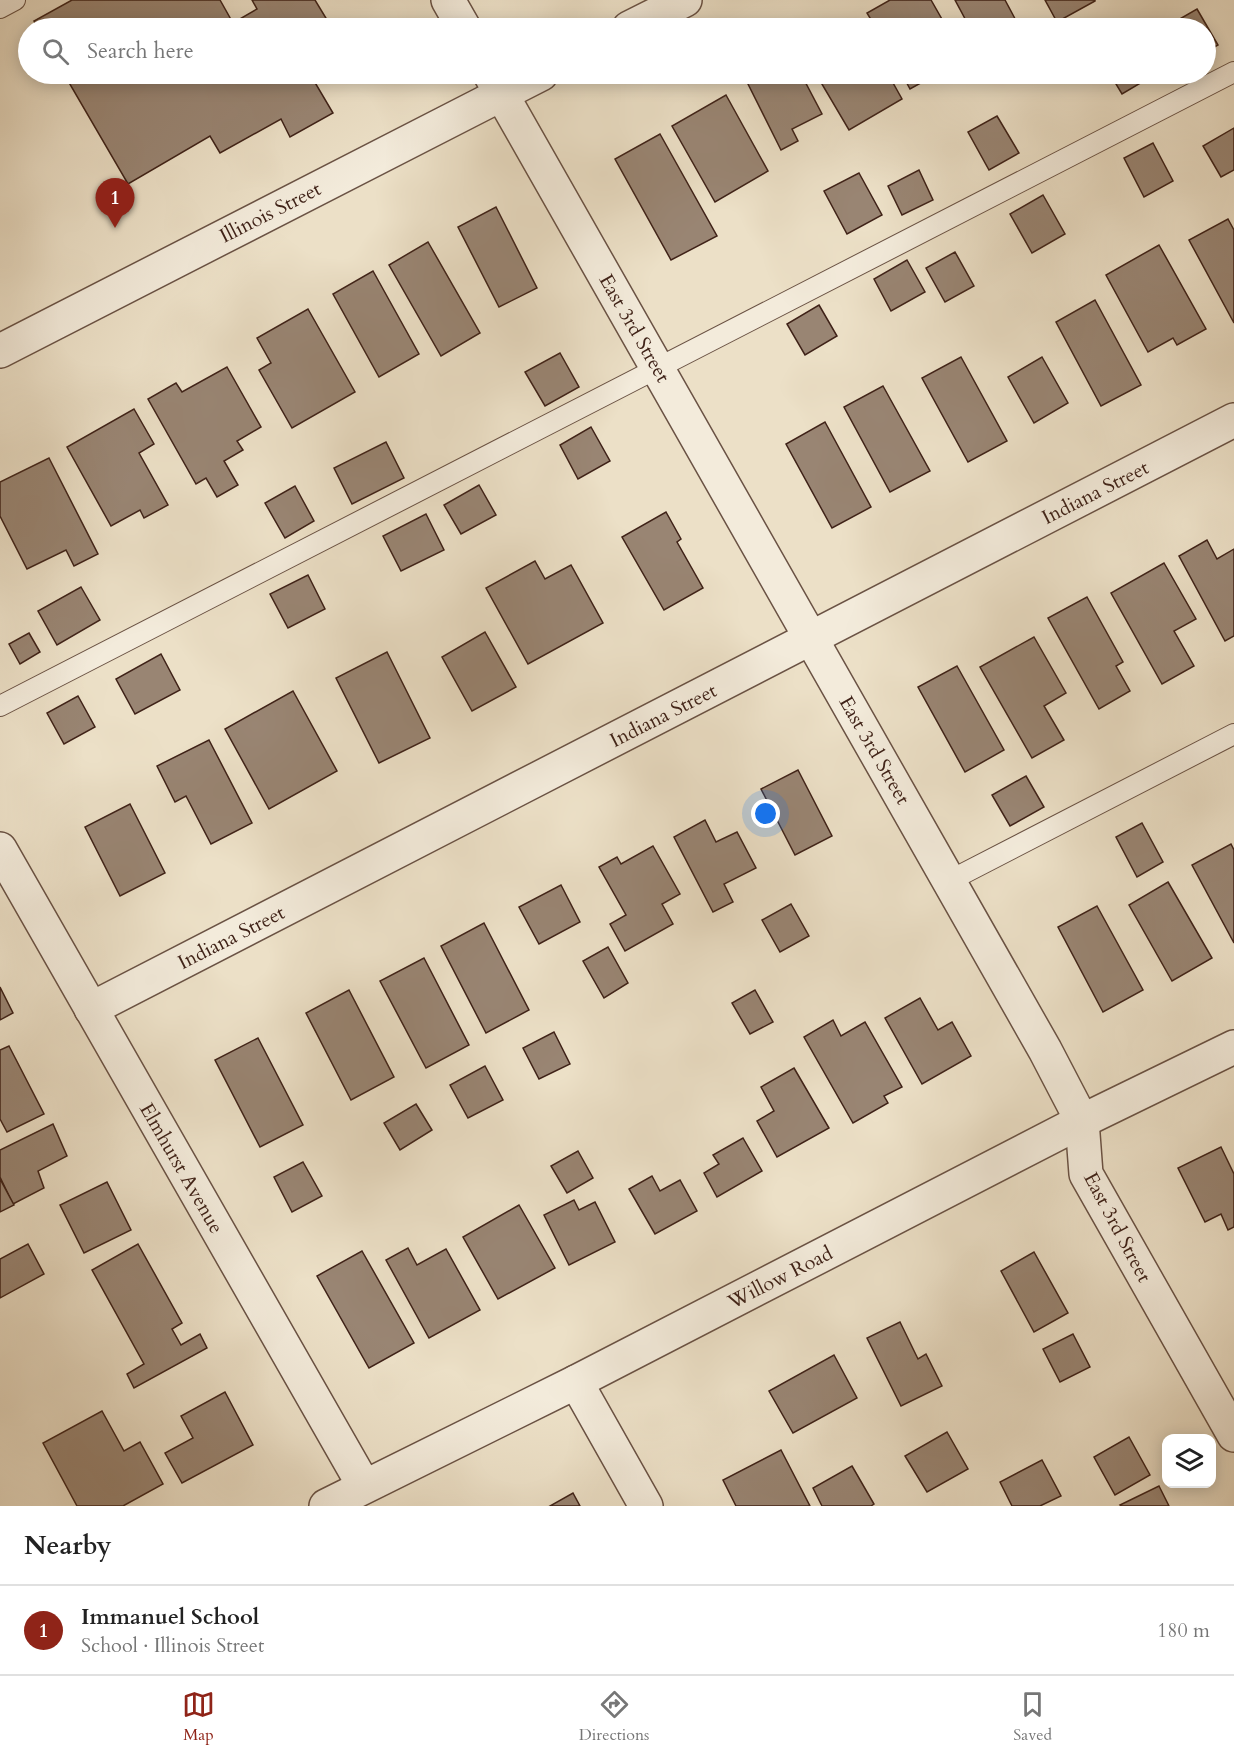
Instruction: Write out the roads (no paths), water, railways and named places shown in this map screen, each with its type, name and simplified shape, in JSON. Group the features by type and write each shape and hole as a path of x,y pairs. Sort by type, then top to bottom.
{"street":[{"path":"448,0 458,18"},
{"path":"649,18 685,0"},
{"name":"Illinois Street","path":"0,351 494,84"},
{"name":"East 3rd Street","path":"497,84 1045,1050 1082,1121 1086,1174 1234,1436"},
{"name":"Indiana Street","path":"91,1009 1234,420"},
{"name":"Elmhurst Avenue","path":"0,849 364,1486"},
{"name":"Willow Road","path":"326,1506 576,1382 1082,1121 1234,1047"},
{"path":"576,1382 646,1506"}],"lane":[{"path":"0,8 15,0"},
{"path":"1216,81 1234,72"},
{"path":"0,706 1211,84"},
{"path":"949,881 1234,734"}],"place":[{"name":"Immanuel School","path":"115,228"}]}
